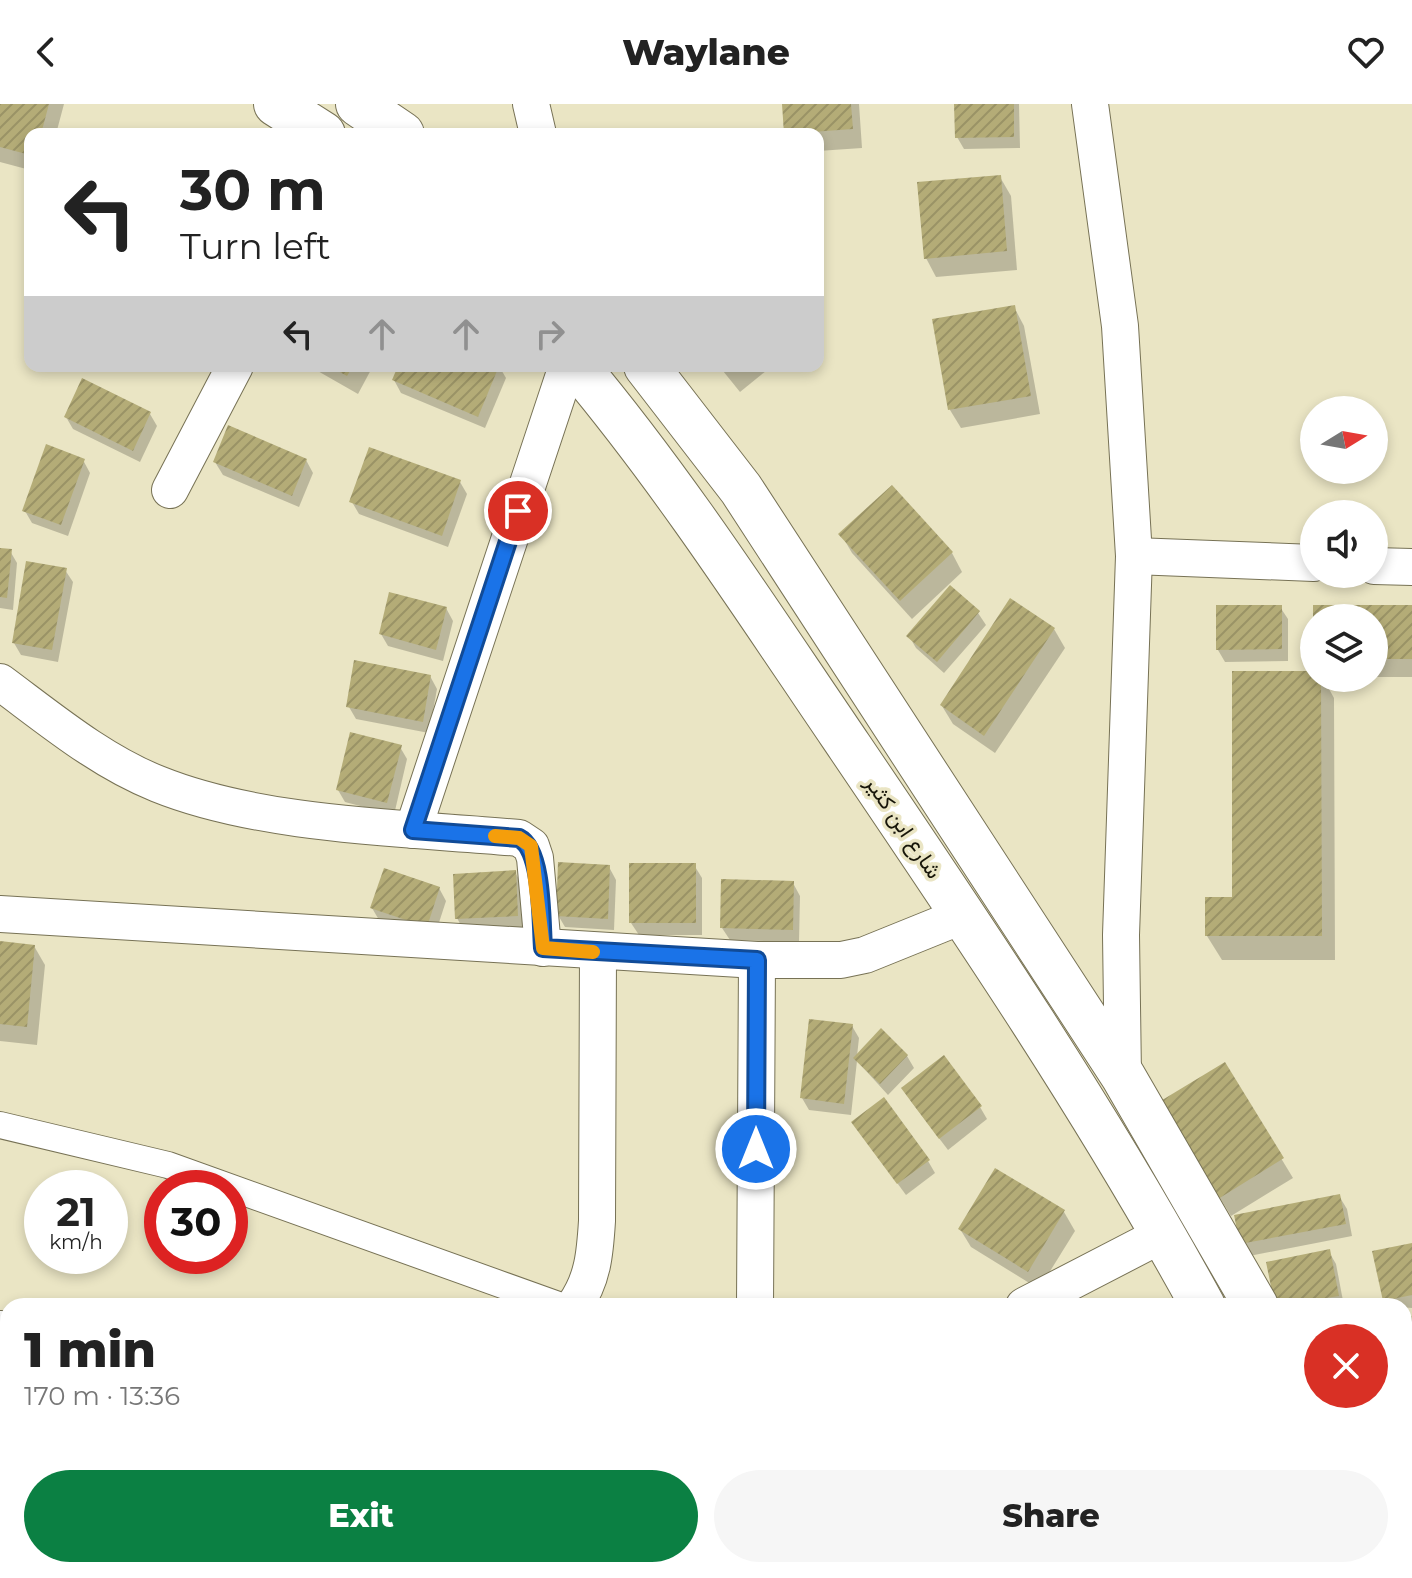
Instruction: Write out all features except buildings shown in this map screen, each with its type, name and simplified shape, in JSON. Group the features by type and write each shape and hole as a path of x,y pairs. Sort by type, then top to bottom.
{"street":[{"path":"276,104 314,128"},
{"path":"358,104 393,128"},
{"path":"531,104 537,128"},
{"path":"1090,104 1120,326 1134,556 1121,935 1123,1076"},
{"path":"170,490 232,372"},
{"path":"413,830 565,372"},
{"name":"شارع ابن كثير","path":"582,372 658,466 964,915 1163,1234 1199,1298"},
{"path":"651,372 741,489 1123,1076 1251,1298"},
{"path":"1134,556 1300,562"},
{"path":"1388,566 1412,567"},
{"path":"0,682 75,737 157,783 236,807 526,841 535,858 543,948"},
{"path":"0,914 757,960 841,960 865,955 964,915"},
{"path":"579,1298 594,1264 597,1221 598,952"},
{"path":"755,1298 757,960"},
{"path":"0,1125 168,1165 539,1298"},
{"path":"1039,1298 1163,1234"}],"slow traffic":[{"path":"495,836 519,838 531,846 535,858 543,948 593,952"}],"route":[{"path":"518,511 413,830 526,841 535,858 543,948 757,960 756,1149"}]}
